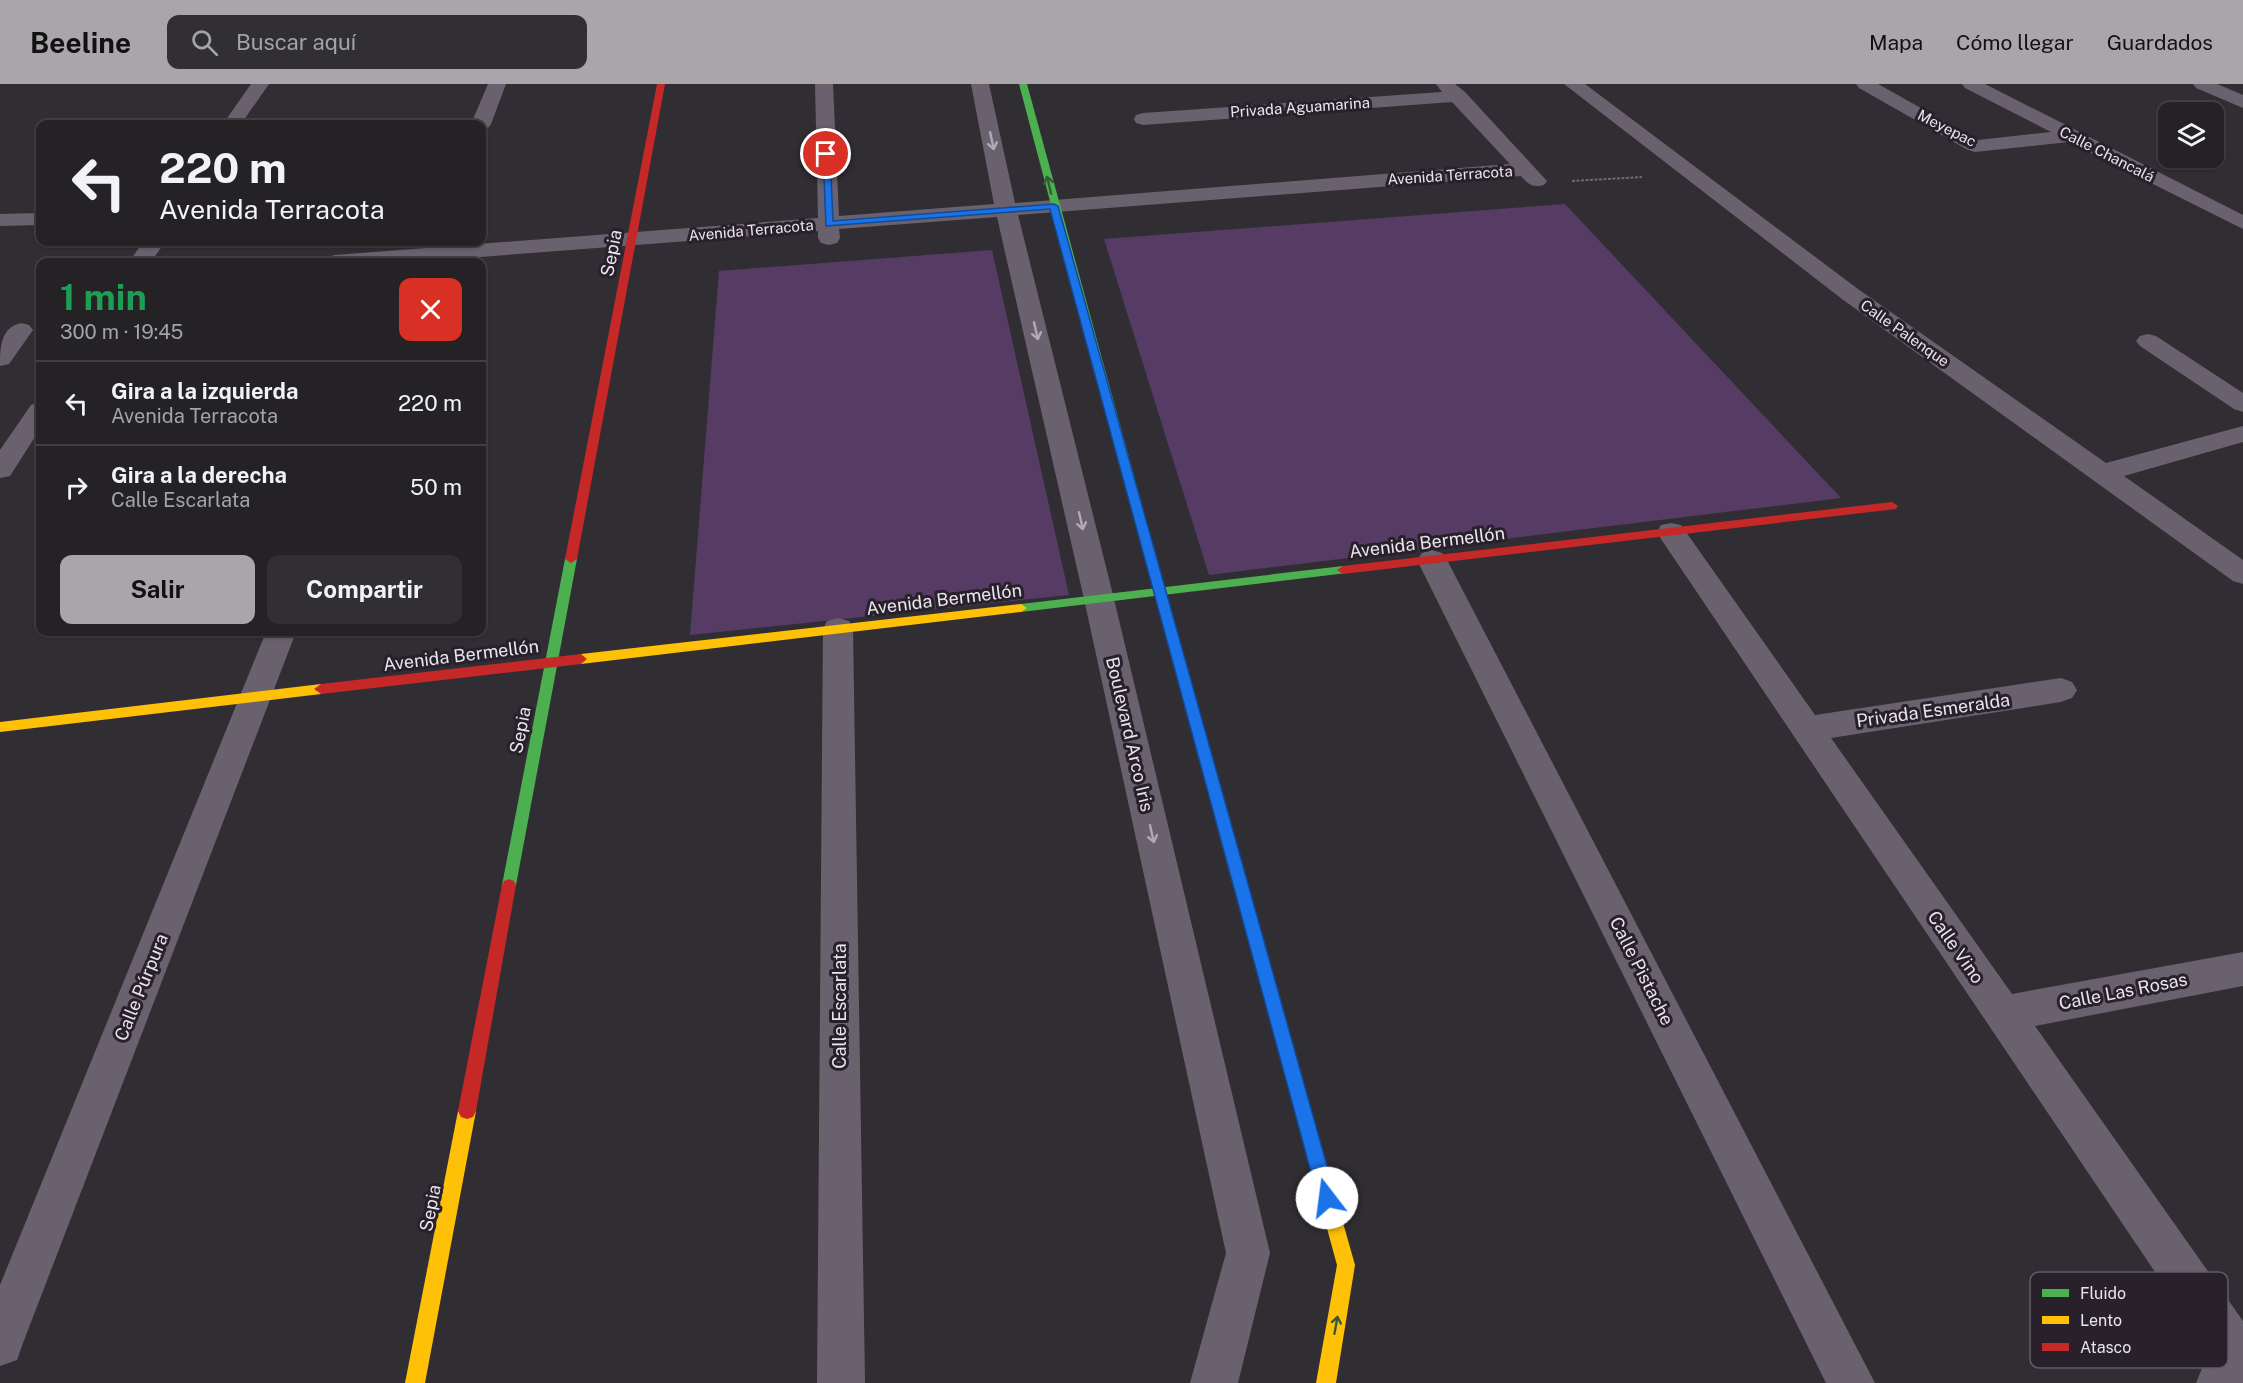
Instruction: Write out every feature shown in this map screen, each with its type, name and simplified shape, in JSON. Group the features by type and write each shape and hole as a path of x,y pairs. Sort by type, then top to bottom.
{"street":[{"path":"235,120 260,84"},
{"path":"483,120 497,84"},
{"name":"Sepia","path":"415,1383 661,84"},
{"path":"824,84 829,231"},
{"name":"Boulevard Arco Iris","path":"980,84 1248,1253 1214,1383"},
{"path":"1023,84 1158,592 1346,1265 1326,1383"},
{"name":"Calle Palenque","path":"1574,84 1850,294 2243,574"},
{"name":"Meyepac","path":"1865,84 1976,146 2070,136"},
{"name":"Calle Chancalá","path":"1971,84 2243,224"},
{"path":"2202,84 2243,102"},
{"path":"1451,90 1533,176"},
{"name":"Privada Aguamarina","path":"1143,119 1451,90"},
{"name":"Avenida Terracota","path":"486,265 631,247 1533,176"},
{"path":"0,220 36,219"},
{"name":"Avenida Terracota","path":"378,258 431,253 631,247"},
{"path":"0,359 21,330"},
{"path":"2148,341 2243,404"},
{"path":"0,470 36,416"},
{"path":"2103,473 2243,434"},
{"name":"Avenida Bermellón","path":"0,727 1892,506"},
{"name":"Calle Vino","path":"1671,532 2181,1272"},
{"name":"Calle Pistache","path":"1432,560 1851,1383"},
{"name":"Calle Escarlata","path":"838,629 841,1383"},
{"name":"Calle Púrpura","path":"0,1343 279,636"},
{"name":"Privada Esmeralda","path":"1806,729 2061,690"},
{"name":"Calle Las Rosas","path":"2002,1014 2243,969"},
{"name":"Calle Vino","path":"2228,1339 2243,1361"},
{"path":"2220,1383 2243,1378"}],"path":[{"path":"1533,176 1692,174"}],"shaded area":[{"path":"1565,204 1841,498 1209,575 1104,239"},
{"path":"992,250 1069,595 690,635 719,271"}],"traffic: fast":[{"path":"1023,84 1151,560"},
{"path":"509,885 571,559"},
{"path":"1021,608 1343,570"}],"traffic: slow":[{"path":"581,659 1021,608"},
{"path":"0,727 321,689"},
{"path":"1226,834 1346,1265 1326,1383"},
{"path":"415,1383 467,1111"}],"traffic: jam":[{"path":"571,559 661,84"},
{"path":"1343,570 1892,506"},
{"path":"1151,560 1226,834"},
{"path":"321,689 581,659"},
{"path":"467,1111 509,885"}],"route":[{"path":"826,154 829,224 1054,206 1158,592 1327,1198"}]}
